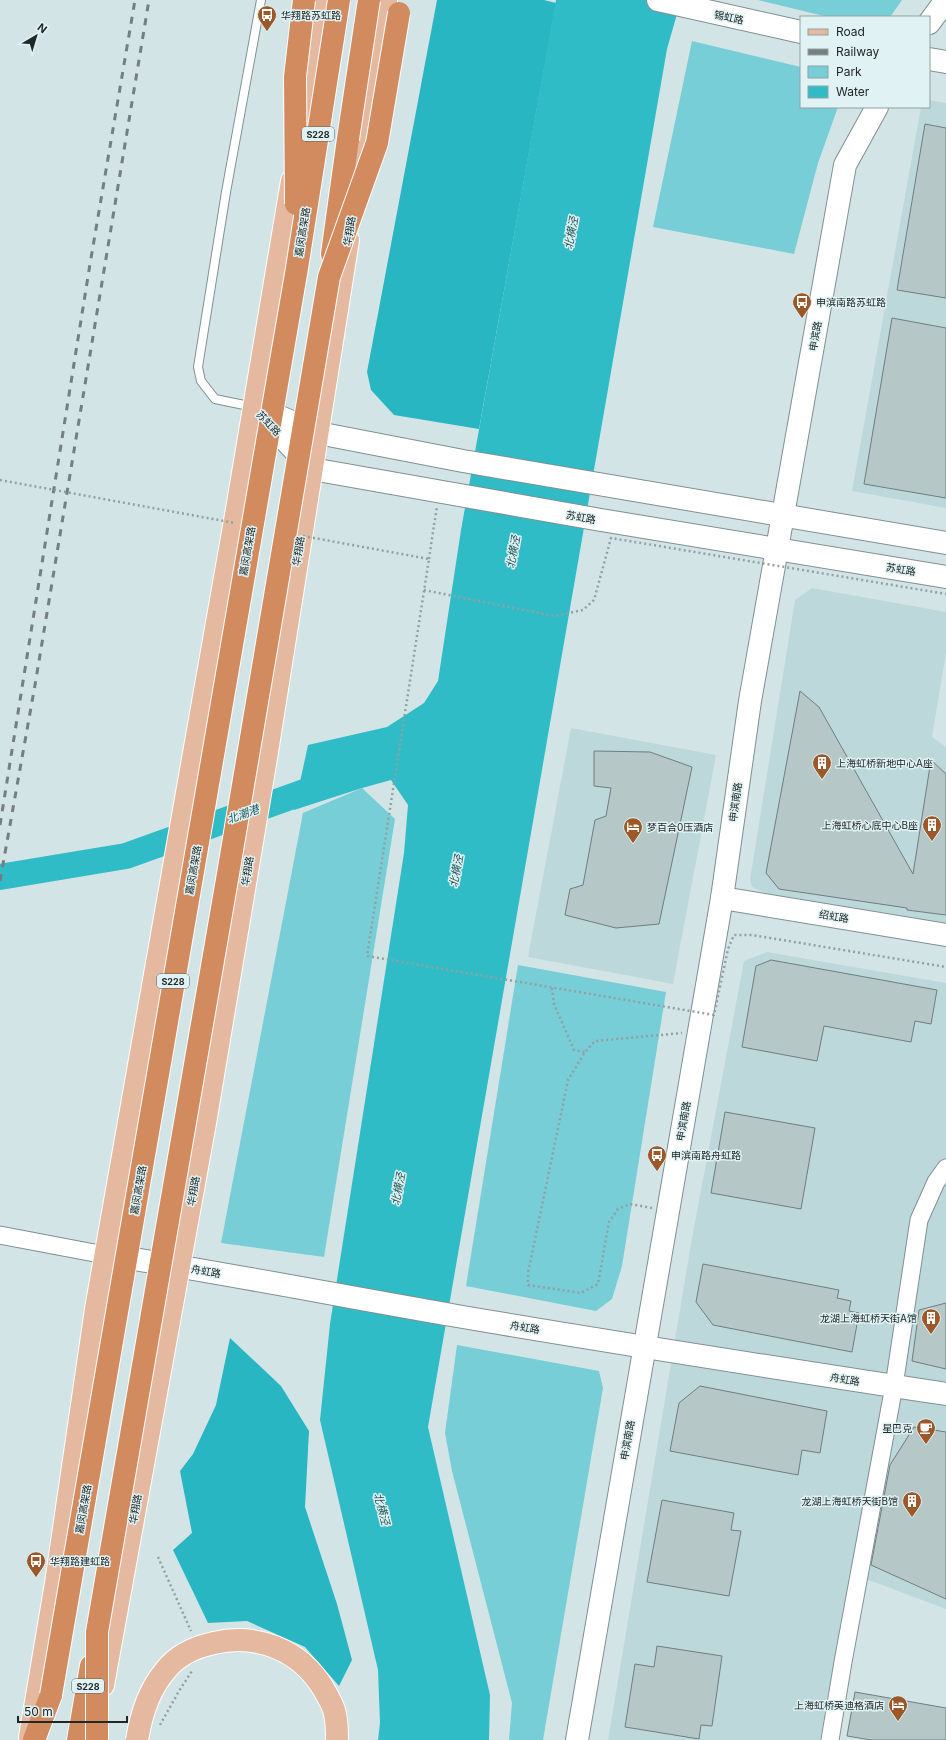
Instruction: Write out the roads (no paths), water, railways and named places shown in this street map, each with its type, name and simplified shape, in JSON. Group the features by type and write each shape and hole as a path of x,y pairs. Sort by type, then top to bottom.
{"highway":[{"path":"297,268 295,78 304,0"},
{"name":"嘉闵高架路","path":"43,1740 297,268 338,0"},
{"name":"S228","path":"78,1740 229,868 329,277 369,0"},
{"path":"329,277 377,143 402,0"},
{"path":"95,1740 97,1632"},
{"path":"34,1740 51,1695"}],"main road":[{"path":"29,1740 56,1583 105,1255 254,406 322,0"},
{"name":"华翔路","path":"95,1740 206,1123 267,752 386,0"},
{"name":"锡虹路","path":"658,0 800,32"},
{"path":"930,22 946,0"},
{"path":"930,59 946,62"},
{"name":"申滨路","path":"777,549 845,165 876,108"},
{"name":"苏虹路","path":"254,406 318,433 463,461 784,514 946,543"},
{"name":"苏虹路","path":"254,406 312,469 601,520 946,577"},
{"name":"申滨南路","path":"577,1740 722,898 750,701 777,549"},
{"name":"绍虹路","path":"722,898 946,935"},
{"name":"舟虹路","path":"105,1255 180,1266 459,1316 644,1347 946,1394"},
{"path":"137,1740 142,1714 154,1685 174,1661 187,1652 204,1645 223,1641 241,1640 258,1642 276,1647 303,1664 316,1678 334,1710 337,1740"}],"street":[{"path":"830,1740 894,1386 919,1220 936,1182 946,1168"},
{"path":"0,1235 105,1255"}],"lane":[{"path":"254,406 215,399 201,381 198,367 226,192 261,0"}],"water":[{"name":"北横泾","path":"556,0 681,0 667,49 428,1427 490,1695 489,1740 378,1740 380,1723 378,1670 320,1420 330,1324 404,853 408,805 391,780 294,810 308,745 387,727 424,703 438,681 461,530"}],"waterway":[{"name":"北潮港","path":"0,877 126,856 332,782"}],"railway":[{"path":"0,825 90,264 135,0"},
{"path":"0,881 35,685 149,0"}],"place":[{"name":"华翔路苏虹路","path":"267,32"},
{"name":"申滨南路苏虹路","path":"802,319"},
{"name":"上海虹桥新地中心A座","path":"822,780"},
{"name":"上海虹桥心底中心B座","path":"932,842"},
{"name":"梦百合0压酒店","path":"633,844"},
{"name":"申滨南路舟虹路","path":"657,1172"},
{"name":"龙湖上海虹桥天街A馆","path":"931,1335"},
{"name":"星巴克","path":"926,1445"},
{"name":"龙湖上海虹桥天街B馆","path":"912,1518"},
{"name":"华翔路建虹路","path":"36,1578"},
{"name":"上海虹桥英迪格酒店","path":"898,1722"}]}
